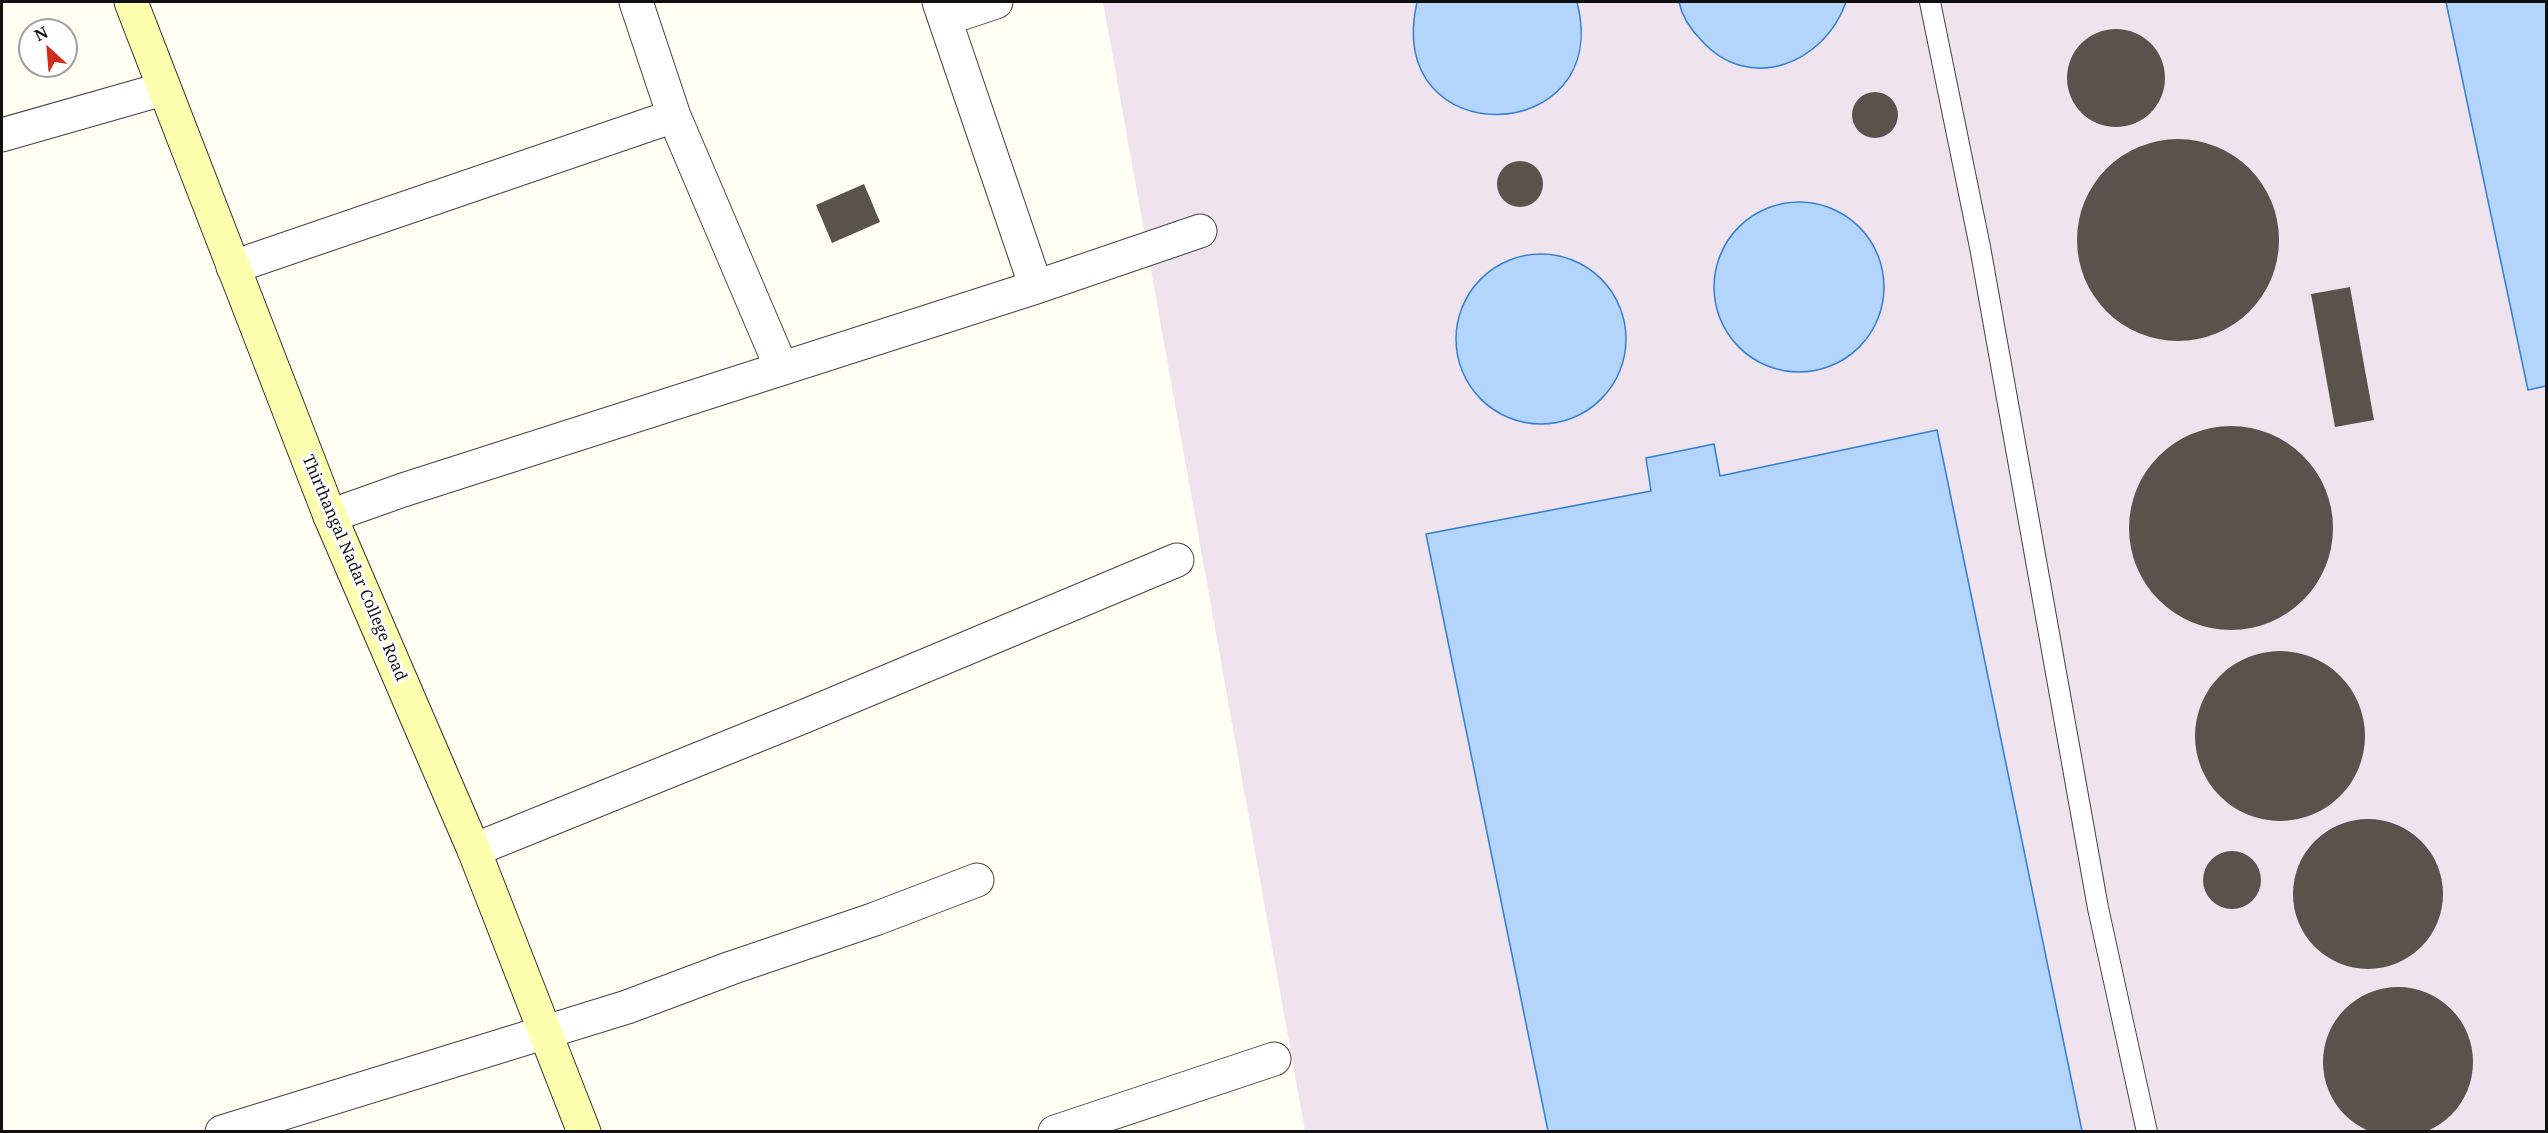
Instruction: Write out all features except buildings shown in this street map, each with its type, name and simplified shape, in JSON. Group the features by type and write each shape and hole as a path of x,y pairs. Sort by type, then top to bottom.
{"street":[{"path":"636,2 675,116 781,367"},
{"path":"996,2 942,10 1036,287"},
{"name":"Thirthangal Nadar College Road","path":"139,4 163,89 330,516 474,850 584,1131"},
{"path":"2,135 163,89"},
{"path":"233,267 675,116"},
{"path":"330,516 781,367 1036,287 1200,231"},
{"path":"474,850 816,712 1178,560"},
{"path":"228,1131 547,1034 875,919 976,880"},
{"path":"1055,1131 1274,1059"}],"lane":[{"path":"1930,2 1980,247 2098,909 2147,1131"}],"shaded area":[{"path":"1103,2 2546,2 2546,1131 1305,1131"}],"water":[{"path":"1417,2 1577,2 1580,50 1563,85 1534,107 1498,114 1462,108 1433,88 1415,52"},
{"path":"1679,2 1846,2 1836,23 1821,41 1804,55 1784,64 1763,68 1742,66 1721,57 1694,32"},
{"path":"2446,2 2546,2 2546,386 2528,390"},
{"path":"1799,202 1831,209 1859,227 1877,255 1884,287 1877,319 1859,347 1831,365 1799,372 1767,365 1739,347 1721,319 1714,287 1721,255 1739,227 1767,209"},
{"path":"1541,254 1573,261 1601,279 1619,307 1626,339 1619,371 1601,399 1573,417 1541,424 1509,417 1481,399 1463,371 1456,339 1463,307 1481,279 1509,261"},
{"path":"1937,430 2082,1131 1548,1131 1426,534 1651,491 1646,458 1714,444 1720,476"}]}
